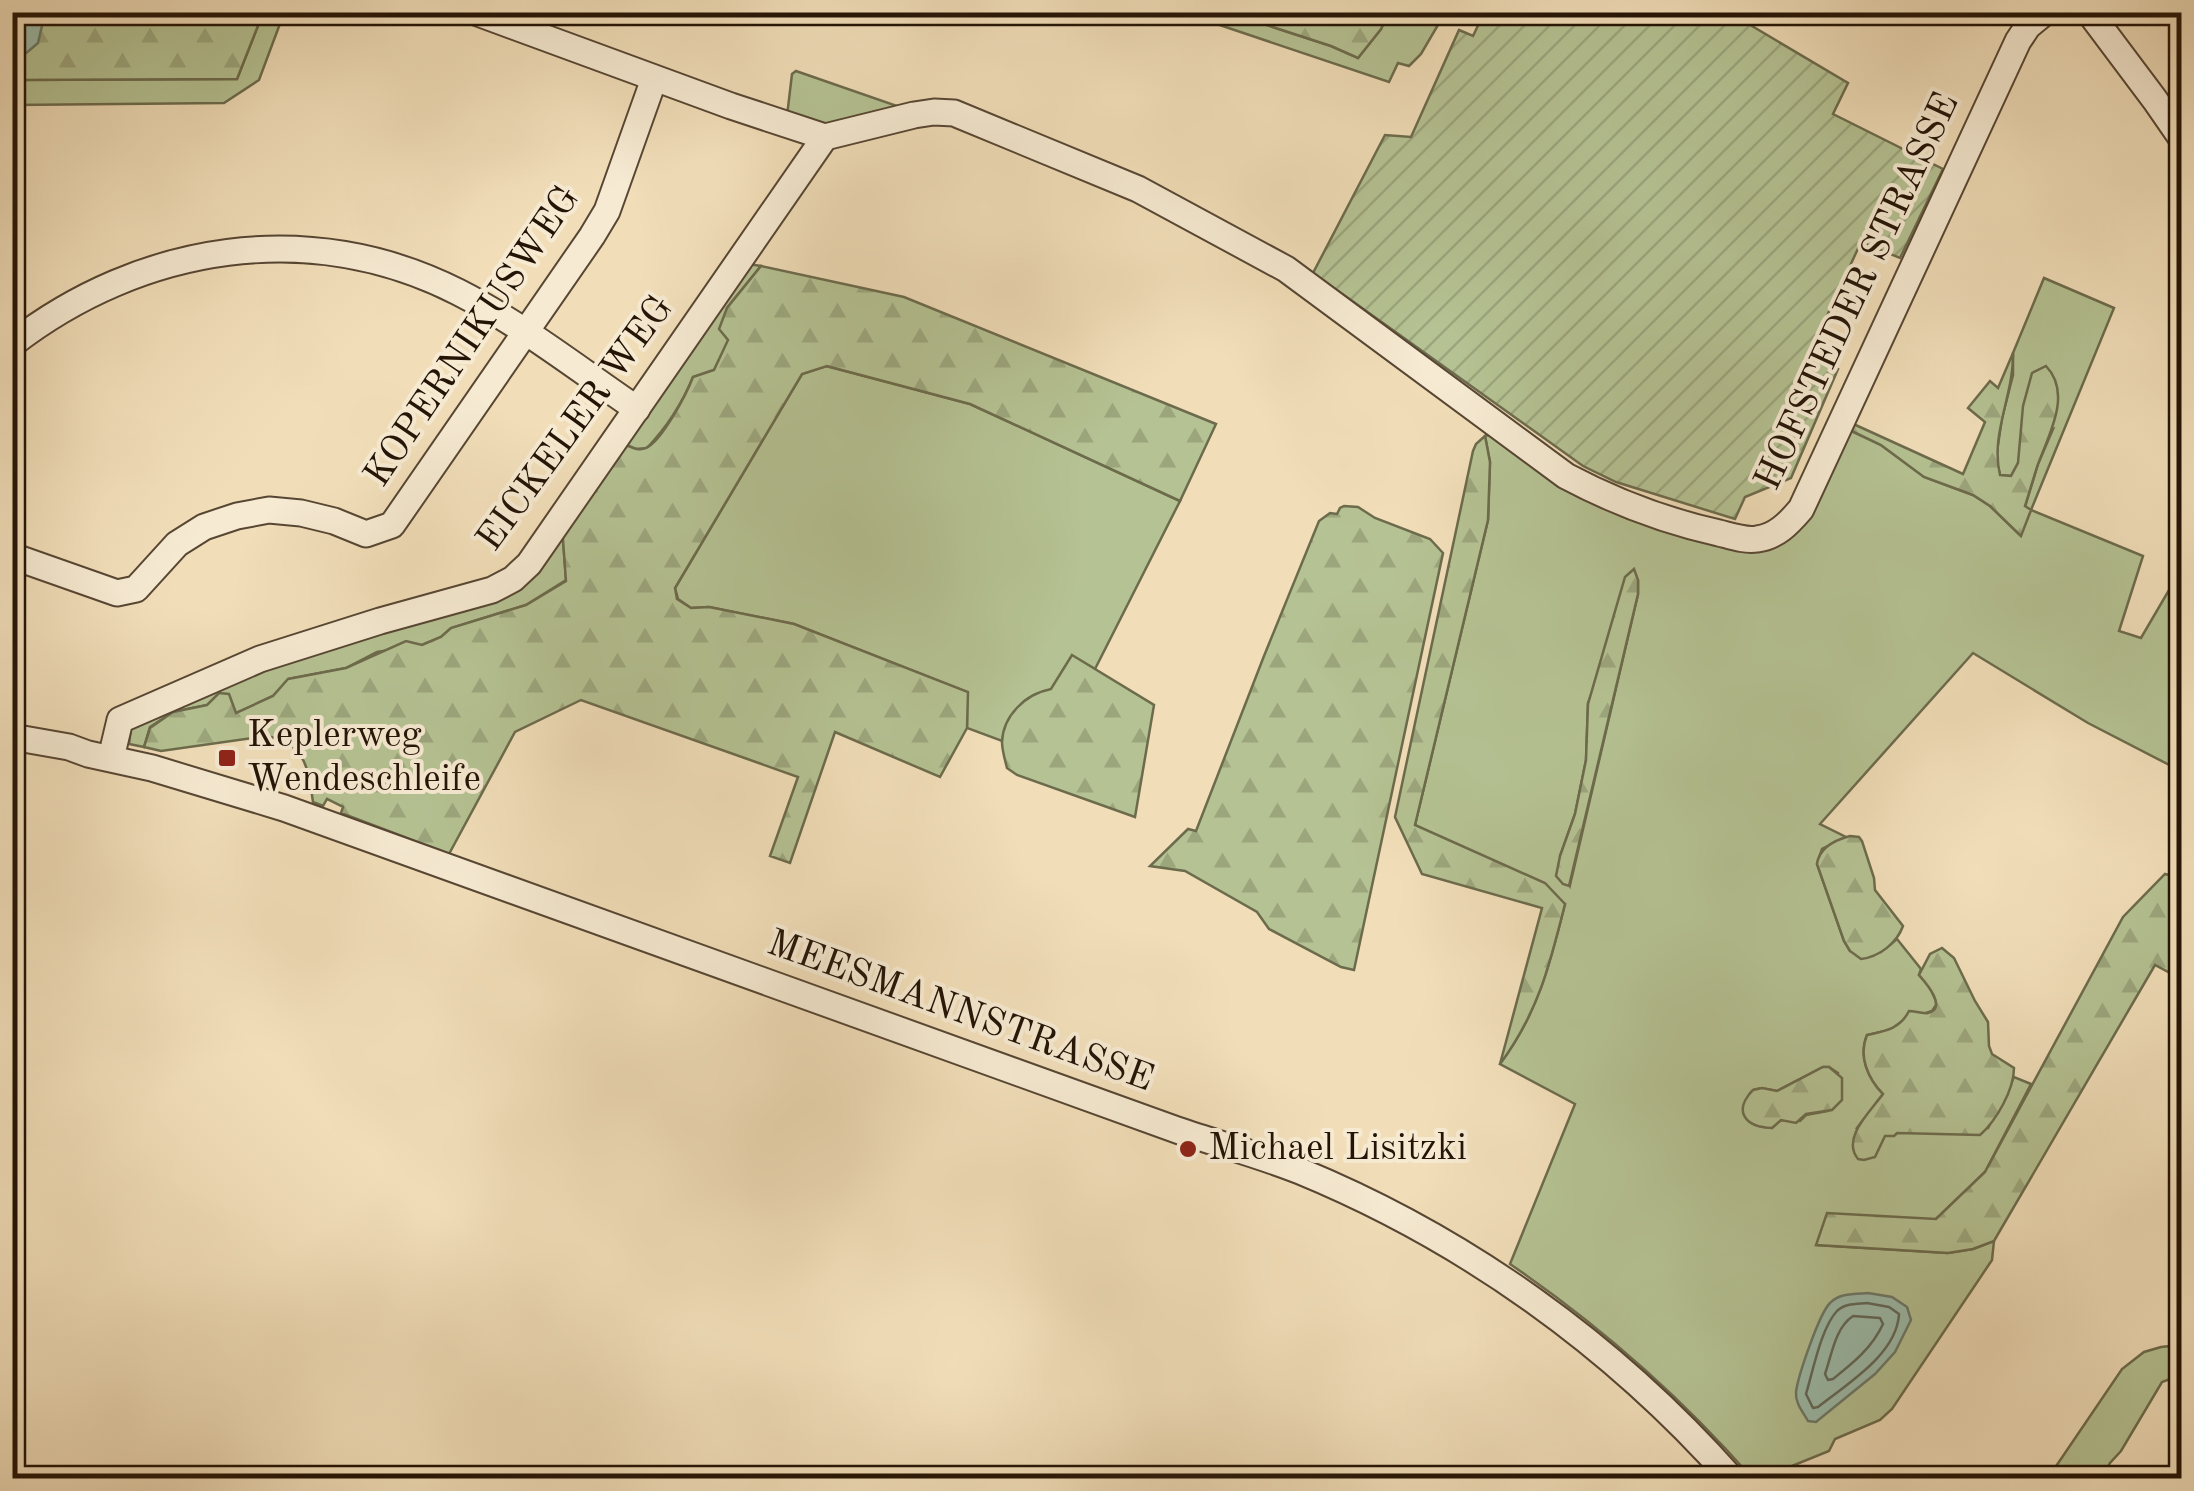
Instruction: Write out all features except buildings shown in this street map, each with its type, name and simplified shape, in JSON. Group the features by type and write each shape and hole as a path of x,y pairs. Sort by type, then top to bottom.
{"street":[{"path":"476,12 826,138"},
{"name":"HOFSTEDER STRASSE","path":"826,138 914,115 954,113 1138,189 1294,275 1566,476 1615,501 1698,528 1760,539 1791,521 1801,509 2018,41 2044,12"},
{"path":"2089,12 2182,139"},
{"name":"KOPERNIKUSWEG","path":"12,556 117,592 136,589 176,544 204,527 237,516 269,510 301,513 366,534 392,525 592,236 606,210 654,78"},
{"name":"EICKELER WEG","path":"100,756 120,720 260,659 492,590 513,579 530,564 826,138"},
{"path":"13,342 102,288 159,266 222,252 293,249 348,254 406,270 458,292 637,409"},
{"name":"MEESMANNSTRASSE","path":"12,737 69,747 192,779 284,808 1315,1178 1410,1224 1550,1312 1686,1429 1730,1478"},
{"name":"MEESMANNSTRASSE","path":"12,754 100,756"}],"green space":[{"path":"49,13 263,13 237,79 13,80 12,58 34,45"},
{"path":"263,13 284,13 259,80 224,103 13,105 12,80 237,79"},
{"path":"1184,13 1230,13 1358,58 1381,29 1388,13 1445,13 1421,54 1409,66 1398,63 1389,82"},
{"path":"1230,13 1388,13 1381,29 1358,58"},
{"path":"1484,13 1730,13 1848,83 1833,114 1943,169 1900,258 1861,242 1809,355 1838,369 1791,478 1745,497 1735,519 1616,482 1583,466 1313,273 1385,135 1411,137 1459,30 1473,36"},
{"path":"796,71 900,107 827,126 787,116 792,74"},
{"path":"748,264 761,266 727,308 729,340 714,370 693,377 673,415 647,448 636,449 622,443"},
{"path":"761,266 904,297 1216,424 1180,501 970,404 827,366 802,374 675,588 677,599 691,608 709,607 794,624 968,692 967,728 940,777 835,732 790,863 770,856 798,777 581,700 515,732 449,854 341,813 343,807 327,799 323,806 313,802 303,759 290,744 279,739 266,736 161,751 144,747 150,728 173,712 207,705 219,693 229,694 236,713 273,696 288,679 346,668 406,641 422,645 451,628 526,605 566,581 562,526 622,443 640,449 652,444 673,416 693,377 714,370 728,340 719,329 727,308"},
{"path":"2044,278 2114,308 2031,510 2025,507 2053,429 2022,442 2011,476 2000,475 1996,458 2013,375 2013,353"},
{"path":"2013,353 1998,445 2000,475 2011,476 2018,463 2023,406 2032,373 2046,366 2058,389 2056,415 2025,506 2031,510 2021,536 1973,495 1924,477 1881,445 1846,428 1849,422 1963,474 1985,422 1968,408 1990,381 1998,388"},
{"path":"826,366 970,404 1180,501 1095,669 1072,656 1051,690 1032,696 1019,707 1002,741 967,728 967,692 794,624 709,607 691,608 678,599 675,588 802,374"},
{"path":"1847,429 1881,445 1924,477 1973,495 2020,535 2031,510 2143,556 2119,631 2141,638 2176,578 2181,580 2181,771 2088,723 1973,653 1820,824 1846,837 1822,849 1817,864 1850,951 1881,952 1897,939 1921,969 1919,975 1936,1001 1932,1011 1904,1020 1890,1030 1867,1035 1866,1066 1883,1094 1857,1128 1894,1136 1988,1128 2014,1077 2031,1084 1985,1172 1936,1219 1817,1245 1948,1253 1994,1241 1992,1260 1892,1409 1880,1420 1835,1439 1829,1451 1762,1478 1752,1478 1638,1364 1510,1264 1575,1104 1500,1064 1533,1007 1565,904 1415,825 1488,520 1490,462 1485,436 1491,434 1562,478 1758,547","holes":["1638,580 1638,594 1570,885 1560,856 1575,814 1586,760 1588,703","1823,1067 1838,1073 1828,1111 1806,1115 1800,1121 1781,1120 1772,1128 1748,1121 1744,1112 1752,1091 1777,1091"]},
{"path":"1485,436 1490,462 1488,520 1415,825 1545,883 1565,904 1533,1007 1500,1064 1542,908 1422,874 1395,817 1473,451"},
{"path":"1344,506 1358,507 1375,518 1430,539 1443,553 1354,970 1269,929 1257,912 1185,871 1150,866 1188,829 1196,831 1319,521 1330,513 1337,514"},
{"path":"562,526 566,580 526,605 451,628 422,645 377,652 346,668 289,679 273,696 235,714 207,705 173,712 150,727 144,747 129,744 131,728 247,671 476,601"},
{"path":"1634,569 1638,594 1569,886 1556,876 1586,760 1588,704 1625,577"},
{"path":"1072,655 1154,705 1135,817 1007,768 1002,742 1011,715 1025,701 1051,689"},
{"path":"1850,836 1862,841 1875,890 1903,926 1886,948 1861,959 1844,941 1817,864 1829,846"},
{"path":"2165,874 2181,878 2181,979 2155,965 1994,1241 1948,1253 1816,1245 1827,1213 1936,1219 1985,1172 2123,917"},
{"path":"1942,948 1954,958 1988,1022 1992,1054 2014,1068 2007,1095 1980,1135 1897,1133 1885,1136 1875,1157 1858,1159 1853,1143 1855,1134 1883,1094 1866,1067 1867,1035 1897,1025 1909,1011 1934,1010 1934,995 1919,975 1930,954"},
{"path":"1829,1067 1842,1078 1842,1100 1832,1110 1806,1114 1796,1123 1781,1120 1772,1128 1755,1125 1745,1117 1743,1105 1753,1090 1777,1091"},
{"path":"2181,1345 2181,1375 2162,1382 2102,1478 2048,1478 2122,1369 2144,1352"}],"water":[{"path":"12,13 49,13 44,17 38,43 13,58"},
{"path":"1868,1293 1892,1297 1907,1307 1911,1320 1895,1352 1875,1374 1816,1422 1808,1421 1796,1392 1820,1319 1838,1297"}],"place":[{"name":"Keplerweg Wendeschleife","path":"227,758"},
{"name":"Michael Lisitzki","path":"1188,1149"}]}
